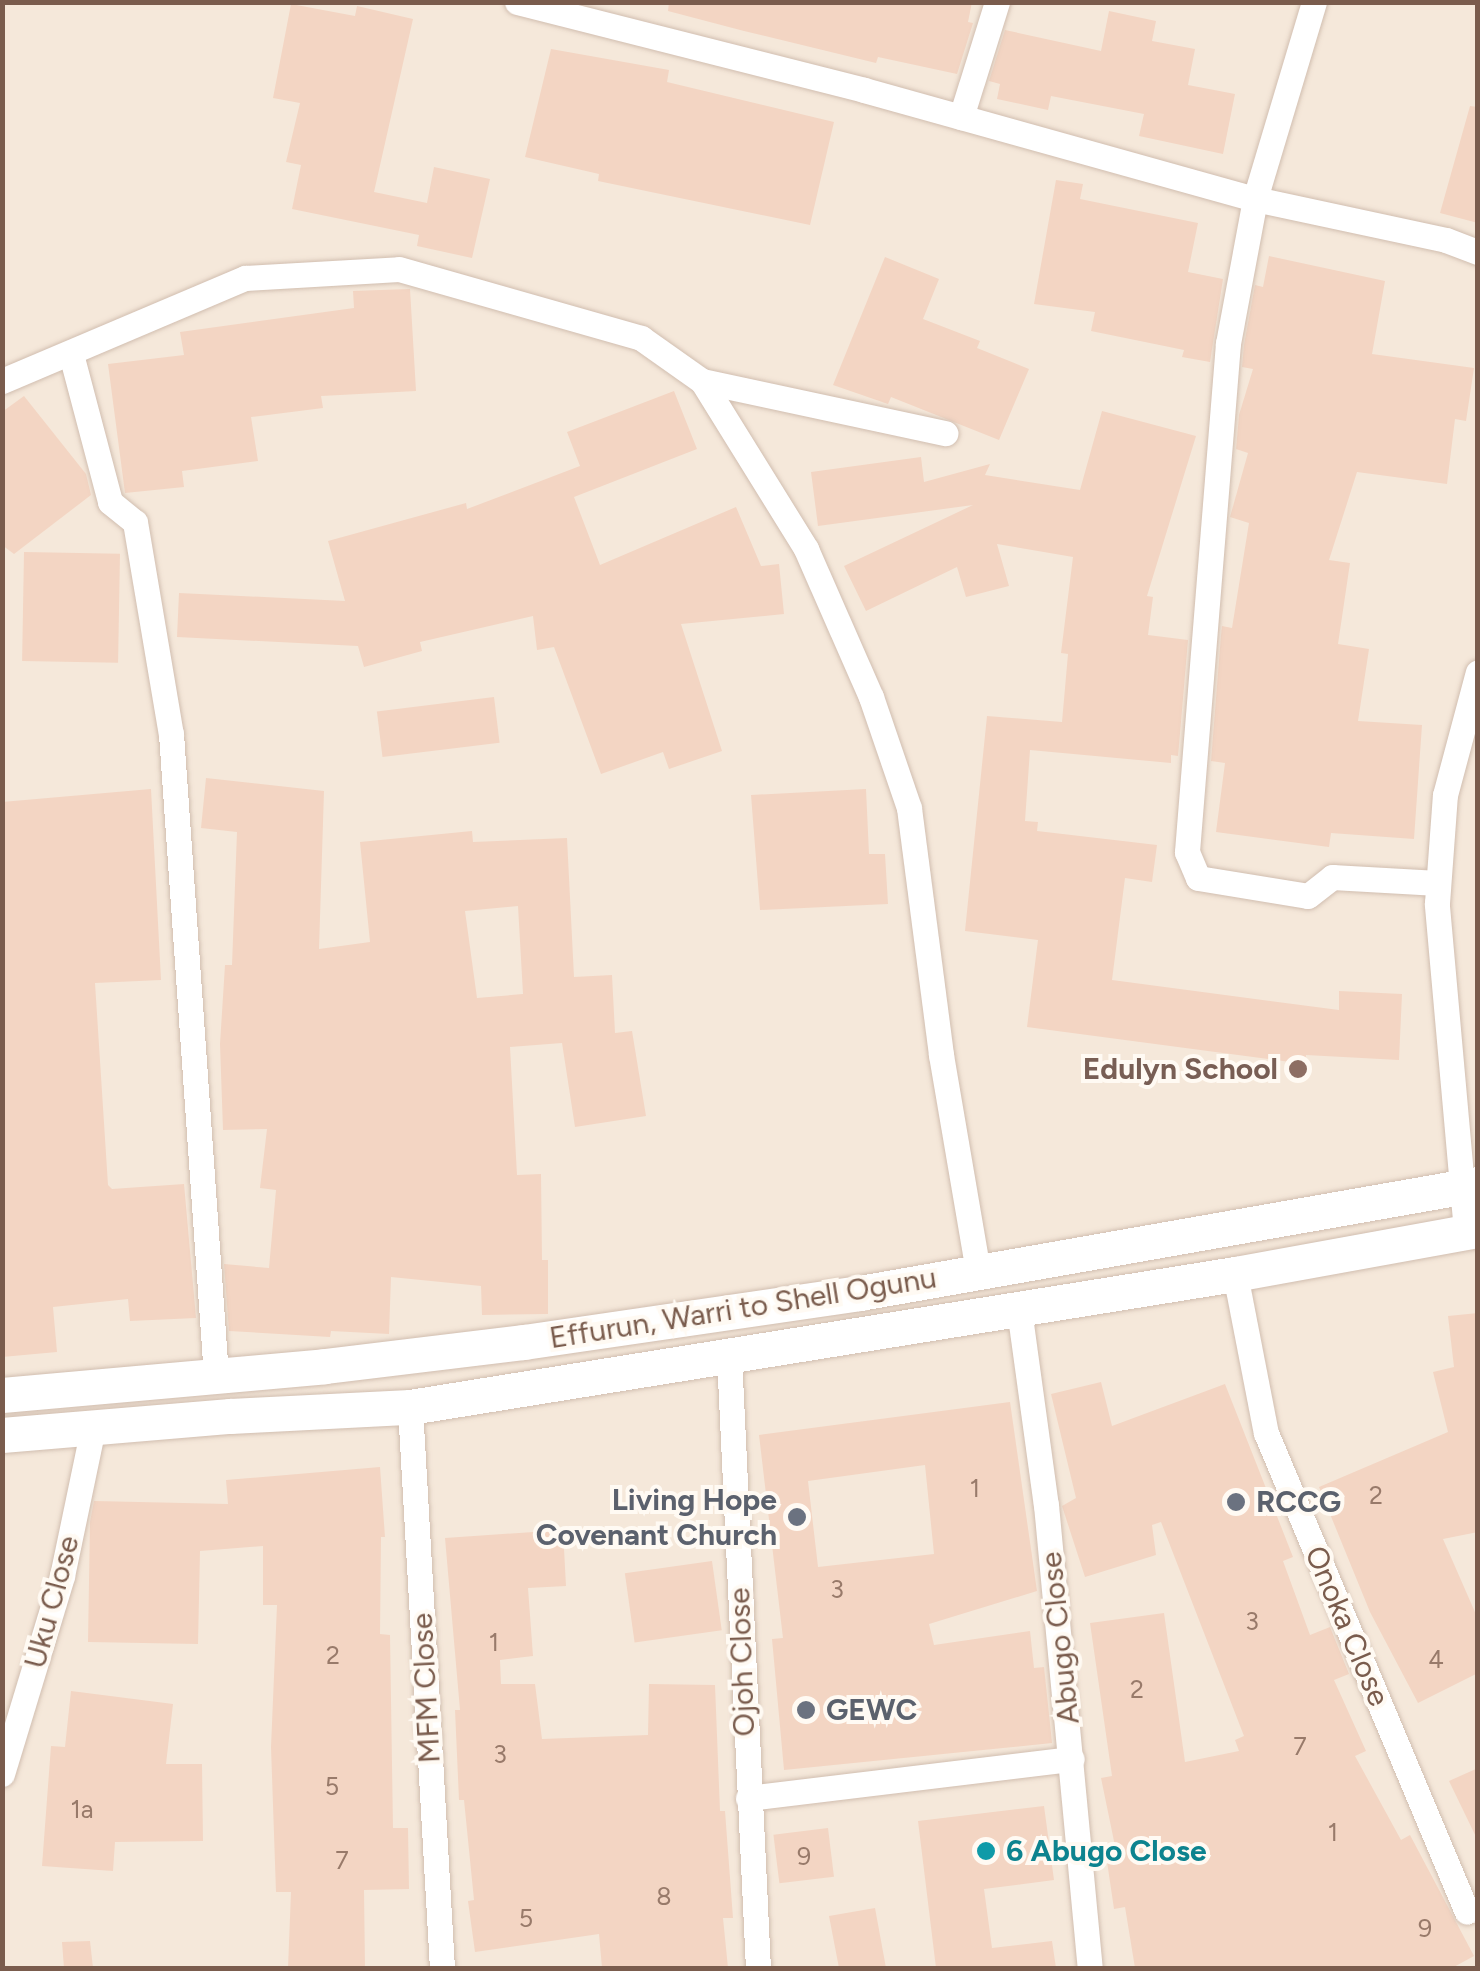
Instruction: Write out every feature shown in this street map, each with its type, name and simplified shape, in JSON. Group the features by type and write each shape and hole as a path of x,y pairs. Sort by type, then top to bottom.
{"main road":[{"name":"Effurun, Warri to Shell Ogunu","path":"2,1395 524,1342 978,1272 1470,1185"},
{"name":"Effurun, Warri to Shell Ogunu","path":"2,1435 410,1406 1235,1274 1472,1230"}],"street":[{"path":"517,2 960,117 1255,200 1446,240 1478,252"},
{"path":"960,117 998,2"},
{"path":"1314,2 1255,200 1228,343 1187,852 1198,878 1308,896 1332,878 1438,883"},
{"path":"2,380 245,278 399,269 641,338 702,381 806,549 871,697 909,808 941,1055 978,1272"},
{"path":"70,354 110,502 135,522 171,734 216,1376"},
{"path":"702,381 945,433"},
{"path":"1472,1230 1438,883 1445,795 1478,672"},
{"name":"Onoka Close","path":"1235,1274 1266,1432 1467,1912"},
{"name":"Abugo Close","path":"1019,1309 1046,1505 1090,1968"},
{"name":"Ojoh Close","path":"729,1356 758,1968"},
{"name":"MFM Close","path":"410,1406 442,1968"},
{"name":"Uku Close","path":"2,1774 62,1576 93,1428"},
{"path":"748,1798 1072,1759"}],"shaded area":[{"path":"3,3 1477,3 1477,1968 3,1968"}],"building":[{"path":"669,2 972,2 968,22 973,23 957,74 878,57 876,63 744,31 668,11"},
{"path":"291,4 355,16 357,6 413,19 374,192 427,203 434,167 490,179 472,258 417,246 419,235 292,209 301,165 286,162 300,103 273,98"},
{"path":"1109,11 1156,21 1152,41 1195,49 1188,85 1235,94 1223,154 1139,136 1144,114 1051,96 1048,110 997,99 1000,84 989,81 1005,30 1101,51"},
{"path":"551,49 669,70 667,82 834,122 810,225 598,181 599,174 525,157"},
{"path":"1470,106 1478,107 1478,223 1440,213"},
{"path":"1056,180 1083,184 1080,199 1198,223 1188,272 1223,279 1210,362 1182,357 1184,350 1091,331 1095,312 1034,304"},
{"path":"1269,256 1385,281 1372,354 1474,368 1466,421 1455,419 1447,484 1357,472 1329,560 1350,563 1338,644 1369,649 1358,721 1422,725 1414,839 1331,833 1329,847 1216,832 1225,763 1211,761 1221,635 1222,626 1232,628 1249,523 1230,517 1248,453 1236,449 1239,415 1253,369 1242,367 1244,345 1255,285 1263,287"},
{"path":"885,257 939,279 923,319 980,341 977,348 1029,369 999,440 891,397 888,404 833,385"},
{"path":"410,289 416,391 321,396 323,408 251,417 258,461 182,471 184,487 125,493 108,364 184,355 180,332 354,308 353,291"},
{"path":"674,391 697,449 574,497 600,565 736,507 761,566 779,564 784,614 681,624 722,751 669,769 663,752 601,774 554,647 537,650 533,616 420,642 422,651 364,667 358,646 177,637 179,593 345,601 328,541 466,503 467,509 580,466 567,432"},
{"path":"24,396 86,474 91,495 14,554 2,545 2,412"},
{"path":"1102,411 1196,436 1147,596 1153,597 1148,635 1188,640 1178,756 1171,755 1171,763 1030,750 1025,821 1038,822 1037,831 1157,845 1152,882 1125,878 1112,980 1339,1010 1339,991 1402,994 1399,1060 1306,1055 1305,1064 1027,1027 1038,940 965,931 987,716 1062,722 1068,654 1061,653 1073,557 997,544 1009,586 966,597 957,567 866,611 844,566 973,505 818,526 811,472 921,457 924,482 990,464 985,475 1080,490"},
{"path":"24,552 120,554 118,663 22,661"},
{"path":"494,697 500,743 382,757 377,711"},
{"path":"206,778 324,791 319,949 370,942 360,842 472,831 473,842 567,838 574,977 612,975 615,1033 632,1031 646,1116 575,1127 562,1043 510,1047 517,1175 541,1174 542,1260 548,1260 548,1314 482,1315 481,1286 391,1277 389,1334 331,1331 330,1337 229,1331 224,1264 269,1268 276,1190 260,1188 267,1129 223,1130 220,1044 225,965 232,965 237,832 201,828","holes":["518,906 523,994 477,998 465,911"]},
{"path":"151,789 161,980 95,983 108,1185 112,1189 184,1184 196,1318 130,1321 128,1299 53,1307 57,1352 2,1357 2,802"},
{"path":"866,789 869,854 885,854 888,904 760,910 751,795"},
{"path":"1478,1313 1478,1532 1443,1539 1478,1619 1478,1673 1418,1703 1370,1612 1319,1487 1448,1432 1433,1372 1454,1367 1448,1316"},
{"path":"1101,1382 1112,1426 1225,1384 1293,1557 1283,1561 1310,1635 1330,1627 1349,1674 1334,1680 1366,1751 1355,1756 1401,1840 1410,1835 1474,1956 1452,1968 1135,1968 1125,1907 1114,1909 1105,1848 1115,1846 1101,1778 1112,1776 1090,1623 1164,1613 1185,1762 1239,1751 1235,1740 1244,1736 1161,1522 1152,1525 1156,1555 1085,1577 1062,1506 1076,1498 1051,1394"},
{"path":"1010,1402 1037,1591 929,1624 934,1645 1030,1631 1034,1668 1044,1667 1052,1743 784,1770 772,1639 783,1638 759,1435","holes":["925,1465 934,1554 818,1567 808,1481"]},
{"path":"380,1467 385,1537 381,1537 380,1634 390,1635 393,1828 408,1828 409,1889 364,1890 365,1968 288,1968 291,1892 276,1892 271,1747 277,1605 263,1605 263,1546 200,1551 198,1644 88,1642 90,1522 94,1501 228,1504 226,1480"},
{"path":"563,1530 566,1586 528,1588 533,1656 500,1660 501,1684 535,1684 542,1739 648,1735 649,1684 715,1685 720,1811 725,1811 733,1918 723,1918 728,1968 602,1968 599,1934 475,1952 468,1901 474,1900 464,1800 459,1800 455,1710 460,1710 445,1538"},
{"path":"712,1561 722,1630 635,1643 625,1573"},
{"path":"71,1691 173,1704 166,1764 202,1764 203,1841 115,1842 113,1871 42,1866 51,1746 65,1747"},
{"path":"1478,1768 1478,1841 1449,1781"},
{"name":"6 Abugo Close","path":"1044,1806 1054,1880 984,1889 992,1948 1052,1941 1056,1968 936,1968 918,1821"},
{"path":"828,1828 834,1877 779,1883 773,1835"},
{"path":"875,1908 886,1968 839,1968 829,1916"},
{"path":"90,1941 93,1968 64,1968 62,1942"}],"place":[{"name":"Edulyn School","path":"1298,1069"},
{"name":"RCCG","path":"1236,1502"},
{"name":"Living Hope Covenant Church","path":"797,1517"},
{"name":"GEWC","path":"806,1710"},
{"name":"6 Abugo Close","path":"986,1851"}]}
